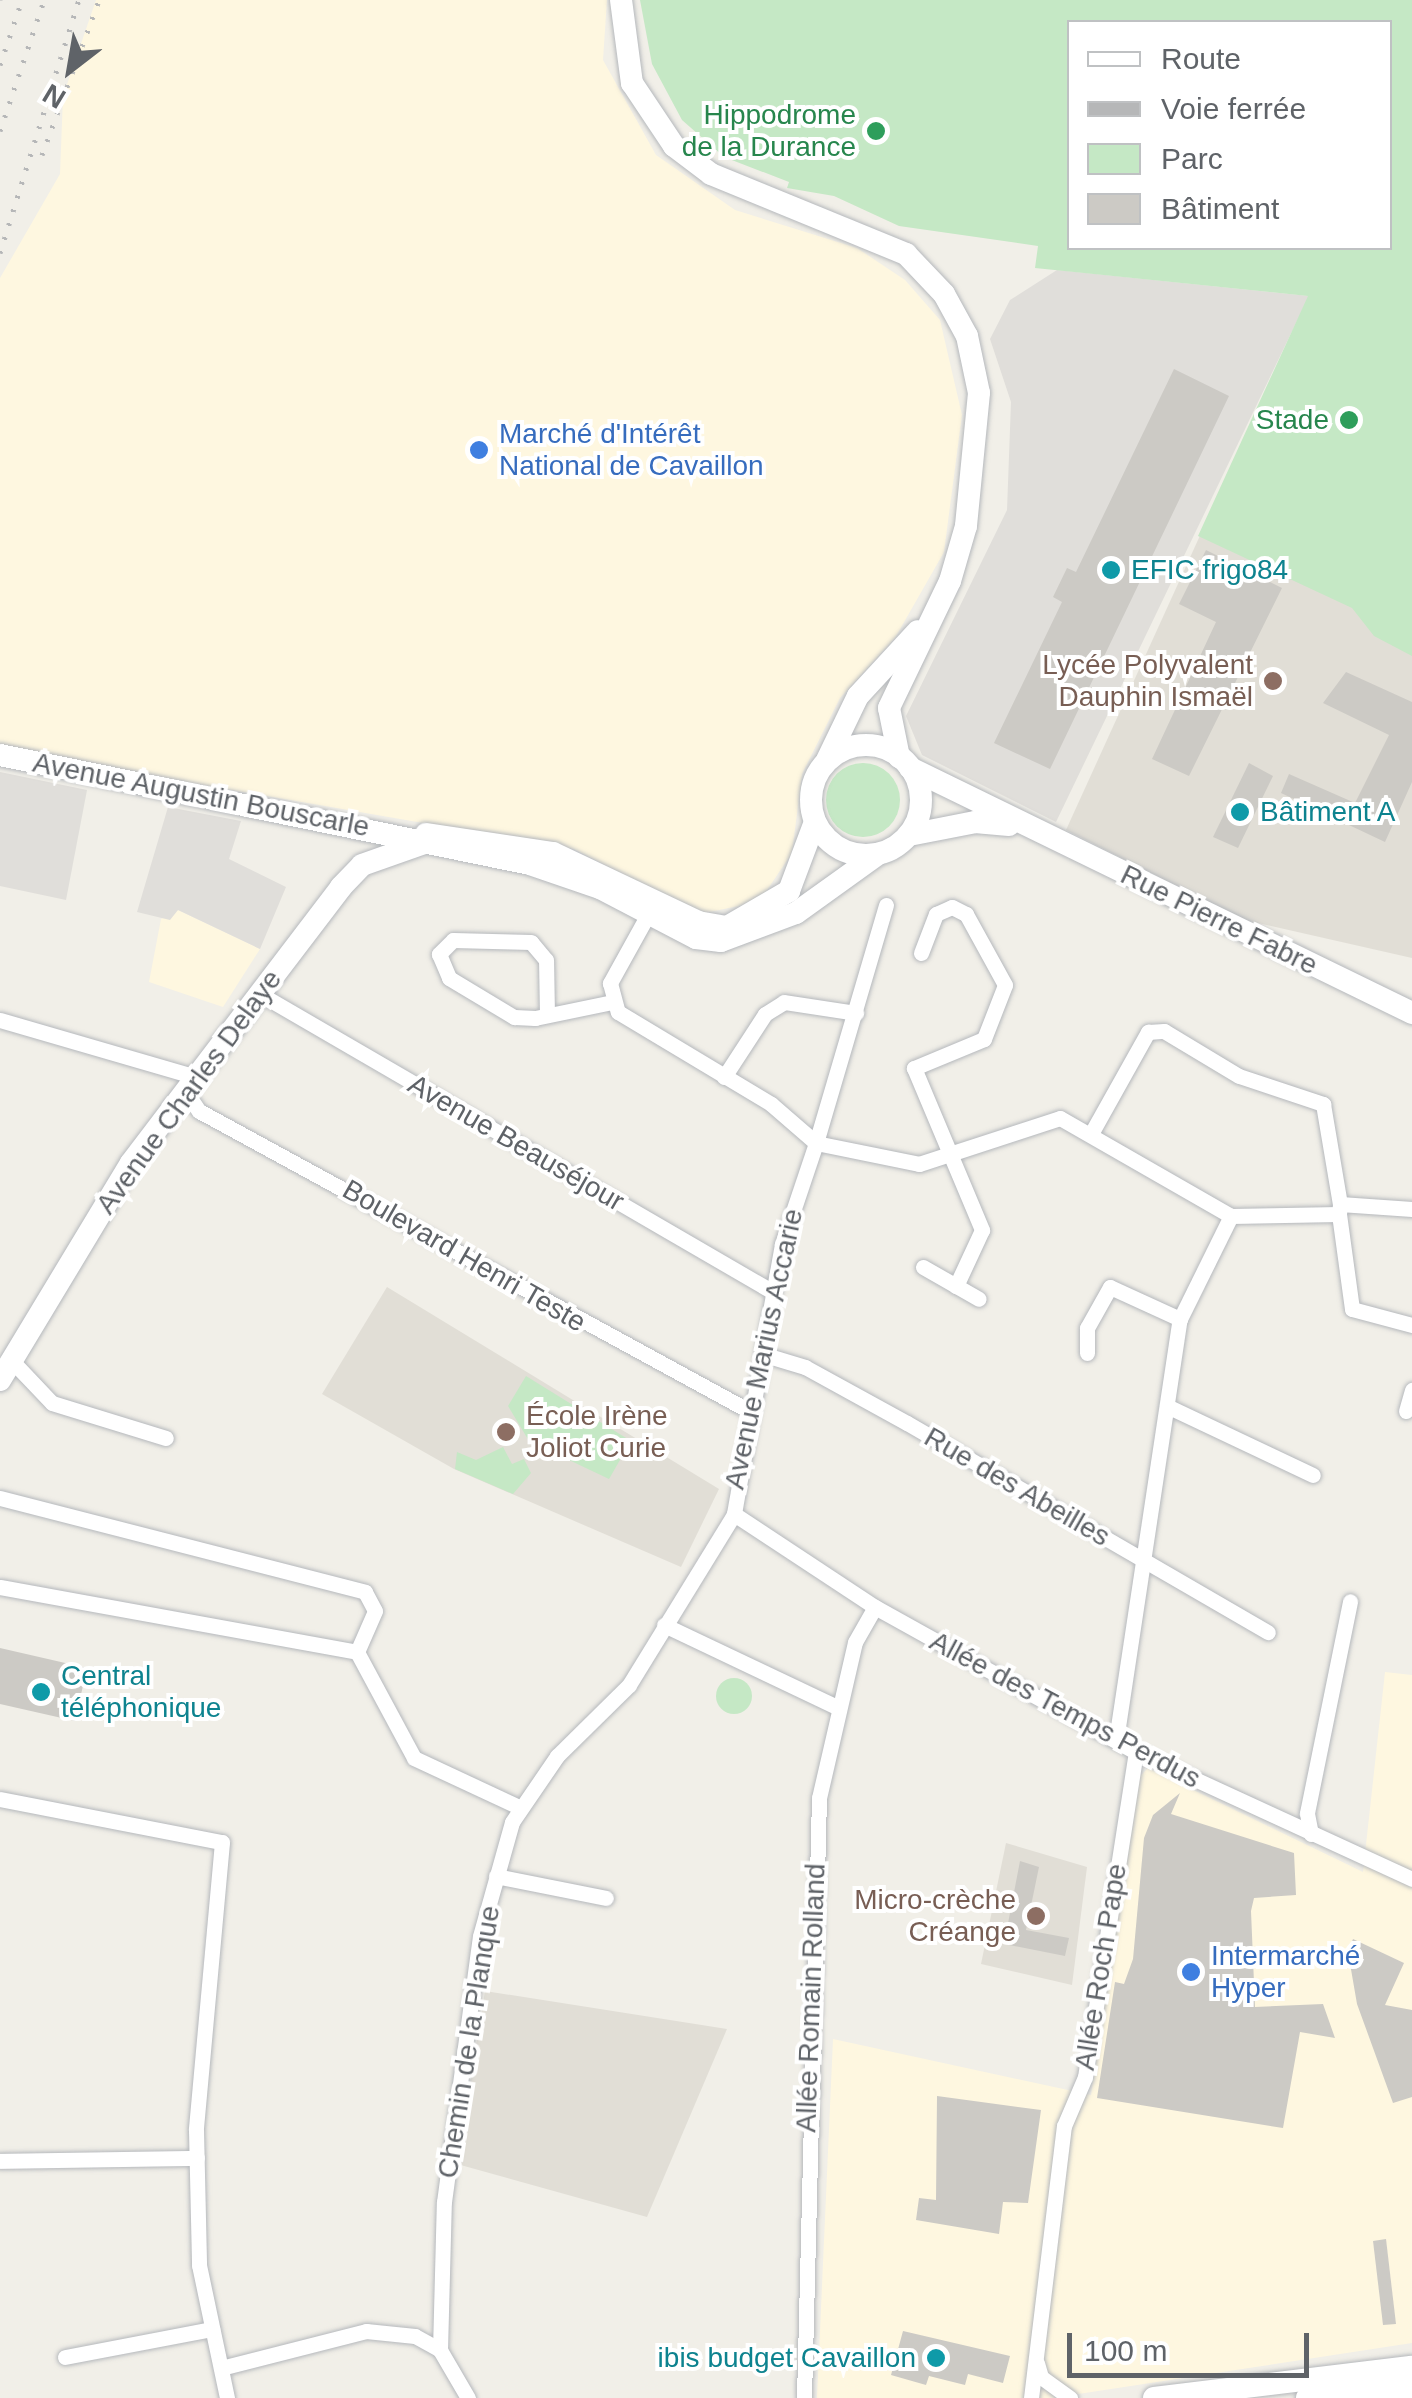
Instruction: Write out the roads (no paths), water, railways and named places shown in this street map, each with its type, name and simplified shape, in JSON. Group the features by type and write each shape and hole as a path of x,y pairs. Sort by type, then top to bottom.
{"street":[{"path":"413,839 558,872 696,938 746,936 796,913 909,835 921,802 889,708 958,557 976,460 979,392 957,314 906,254 711,174 674,146 632,82 621,0"},
{"path":"924,626 858,696 810,796 815,822 790,891 727,927 700,930 654,909 647,914 614,971 612,1002 624,1019 724,1076 816,1143 906,1164 948,1156 1046,1118 1092,1132 1231,1216 1412,1209"},
{"path":"828,760 863,745 905,762"},
{"name":"Avenue Augustin Bouscarle","path":"0,755 413,839"},
{"name":"Rue Pierre Fabre","path":"905,762 1026,828 1412,1013"},
{"path":"815,822 848,852 878,854"},
{"name":"Rue Pierre Fabre","path":"909,835 975,822 1026,828"},
{"name":"Avenue Charles Delaye","path":"4,1374 94,1221 260,994 362,865 372,830"},
{"path":"362,865 413,839 460,834 553,853 594,866 698,922 727,927"},
{"name":"Avenue Marius Accarie","path":"734,1514 773,1292 886,905"},
{"path":"921,953 936,914 952,907 966,914 1005,985 984,1039 914,1068 982,1230 956,1286"},
{"path":"548,1015 546,960 531,942 453,940 439,954 449,978 514,1018 548,1015 612,1002"},
{"name":"Avenue Beauséjour","path":"260,994 773,1292"},
{"path":"724,1076 773,1007 796,1000 856,1013"},
{"path":"0,1020 192,1085"},
{"path":"1092,1132 1148,1032 1164,1031 1239,1076 1323,1104 1352,1310 1412,1325"},
{"name":"Boulevard Henri Teste","path":"192,1085 199,1111 751,1412"},
{"path":"1116,1740 1141,1560 1170,1407 1180,1319 1231,1216"},
{"path":"923,1267 979,1299"},
{"path":"1088,1353 1087,1328 1110,1287 1180,1319"},
{"name":"Rue des Abeilles","path":"762,1354 806,1367 1268,1632"},
{"path":"4,1374 52,1403 166,1438"},
{"path":"1406,1412 1412,1390"},
{"path":"1170,1407 1313,1476"},
{"path":"0,1498 365,1592 375,1611 358,1652"},
{"name":"Allée des Temps Perdus","path":"734,1514 874,1608 1136,1752 1412,1879"},
{"name":"Chemin de la Planque","path":"440,2350 448,2160 496,1876 519,1807 557,1756 612,1708 734,1514"},
{"path":"0,1587 358,1652"},
{"path":"1311,1834 1307,1813 1350,1601"},
{"name":"Allée Romain Rolland","path":"804,2398 815,1852 837,1707 854,1642 874,1608"},
{"path":"664,1625 837,1707"},
{"path":"358,1652 414,1758 519,1807"},
{"name":"Allée Roch Pape","path":"1031,2398 1064,2126 1085,2077 1136,1752"},
{"path":"0,1799 222,1842 196,2158 200,2265 226,2398"},
{"path":"496,1876 606,1898"},
{"path":"0,2160 196,2158"},
{"path":"65,2357 212,2329"},
{"path":"221,2368 366,2331 415,2336 440,2350 468,2398"},
{"path":"1035,2358 1042,2377 1070,2398"},
{"path":"1307,2398 1360,2388 1412,2367"},
{"path":"1154,2398 1412,2387"}],"railway":[{"path":"0,65 22,0"},
{"path":"0,131 44,0"},
{"path":"0,253 79,0"},
{"path":"42,155 99,0"}],"place":[{"name":"Hippodrome de la Durance","path":"876,131"},
{"name":"Stade","path":"1349,420"},
{"name":"Marché d'Intérêt National de Cavaillon","path":"479,450"},
{"name":"EFIC frigo84","path":"1111,570"},
{"name":"Lycée Polyvalent Dauphin Ismaël","path":"1273,681"},
{"name":"Bâtiment A","path":"1240,812"},
{"name":"École Irène Joliot Curie","path":"506,1432"},
{"name":"Central téléphonique","path":"41,1692"},
{"name":"Micro-crèche Créange","path":"1036,1916"},
{"name":"Intermarché Hyper","path":"1191,1972"},
{"name":"ibis budget Cavaillon","path":"936,2358"}]}
